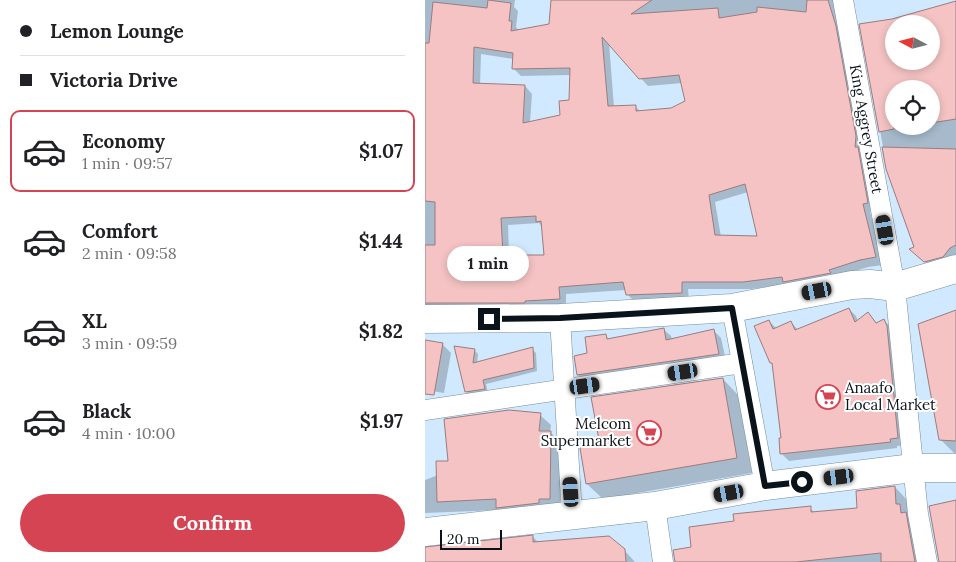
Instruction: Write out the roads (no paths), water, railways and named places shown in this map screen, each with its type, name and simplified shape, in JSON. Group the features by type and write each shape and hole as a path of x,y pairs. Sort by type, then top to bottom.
{"street":[{"name":"King Aggrey Street","path":"843,0 895,287 918,514 927,562"},
{"path":"425,320 560,318 732,308 852,285 870,284 895,287 945,272 956,254"},
{"path":"732,308 765,486"},
{"path":"560,318 573,515"},
{"path":"425,410 742,363"},
{"path":"425,532 655,506 765,486 913,468 956,468"},
{"path":"655,506 663,562"}],"place":[{"name":"Anaafo Local Market","path":"828,397"},
{"name":"Melcom Supermarket","path":"649,433"}]}
